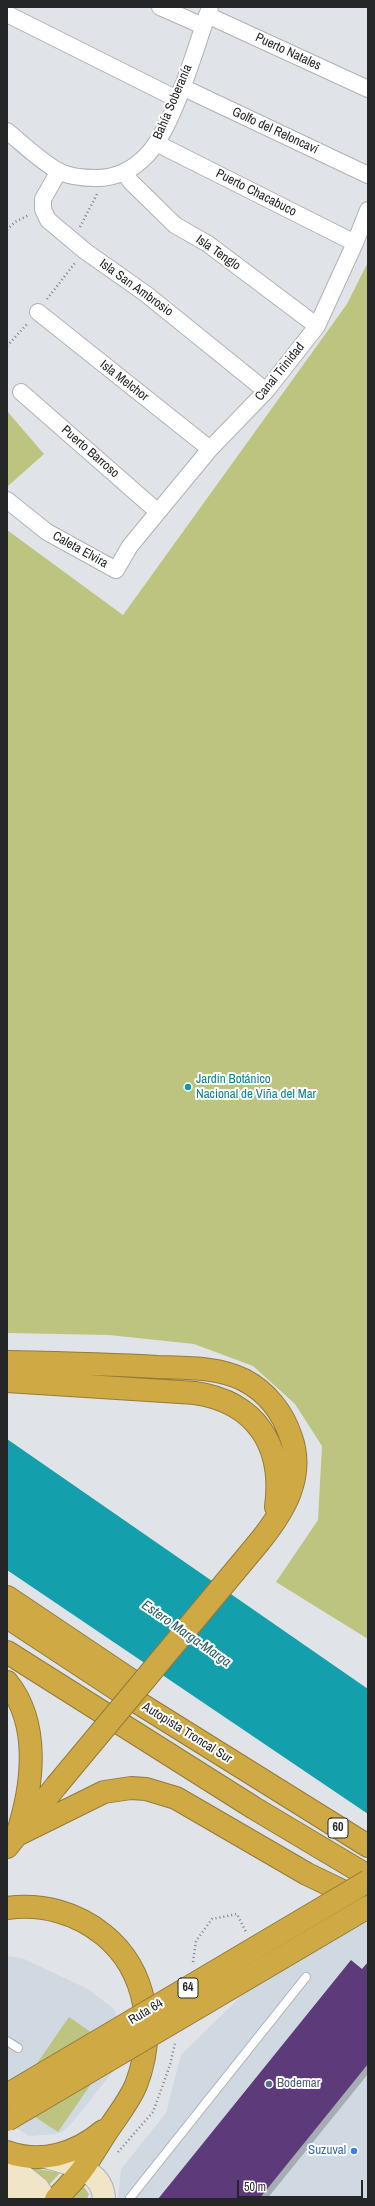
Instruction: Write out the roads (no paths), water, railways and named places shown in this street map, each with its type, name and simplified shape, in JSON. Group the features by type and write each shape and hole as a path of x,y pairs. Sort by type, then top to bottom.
{"highway":[{"path":"7,1362 199,1369 230,1374 244,1380 270,1399 287,1425 295,1454 293,1484 286,1505 274,1524 12,1841"},
{"path":"7,1382 195,1393 210,1396 232,1404 251,1418 261,1429 274,1455 279,1485 274,1524"},
{"path":"7,1597 208,1733 309,1810"},
{"name":"Autopista Troncal Sur","path":"7,1617 309,1810 368,1846"},
{"name":"Autopista Troncal Sur","path":"7,1652 254,1808 368,1876"},
{"path":"7,1682 23,1711 30,1739 25,1810 12,1841"},
{"path":"12,1841 104,1792 131,1788 146,1789 176,1798 307,1874 368,1903"},
{"name":"Ruta 64","path":"7,2095 368,1881"},
{"name":"Ruta 64","path":"7,2120 368,1907"},
{"path":"7,1908 44,1908 60,1911 86,1922 109,1939 128,1961 134,1972 145,2007 146,2032 143,2061 135,2086 83,2169 56,2199"},
{"path":"7,2152 31,2158 46,2156 77,2148 99,2135 112,2124"}],"main road":[{"path":"46,2156 83,2169 97,2179 104,2192 104,2199"},
{"path":"7,2163 38,2188 45,2199"},
{"path":"7,2183 28,2199"}],"street":[{"name":"Puerto Natales","path":"160,7 207,16 368,89"},
{"name":"Golfo del Reloncaví","path":"7,14 179,93 368,175"},
{"name":"Bahía Soberanía","path":"7,131 59,171 85,178 106,178 125,172 147,156 156,144 179,93 207,16"},
{"name":"Puerto Chacabuco","path":"156,144 355,243"},
{"name":"Isla San Ambrosio","path":"59,171 43,199 43,209 48,220 73,241 146,294 266,391"},
{"name":"Isla Tenglo","path":"125,172 131,182 175,225 208,244 317,326"},
{"name":"Canal Trinidad","path":"158,512 210,449 266,391 317,326 355,243 368,210"},
{"name":"Isla Melchor","path":"38,312 210,449"},
{"name":"Puerto Barroso","path":"21,392 158,512"},
{"name":"Caleta Elvira","path":"7,500 47,532 116,570 130,546 158,512"}],"lane":[{"path":"131,2199 130,2198 306,1977"},
{"path":"7,2041 18,2048"}],"water":[{"name":"Estero Marga-Marga","path":"7,1439 368,1689 368,1814 7,1570"}],"place":[{"name":"Jardín Botánico Nacional de Viña del Mar","path":"188,1087"},
{"name":"Bodemar","path":"269,2084"},
{"name":"Suzuval","path":"354,2151"}]}
